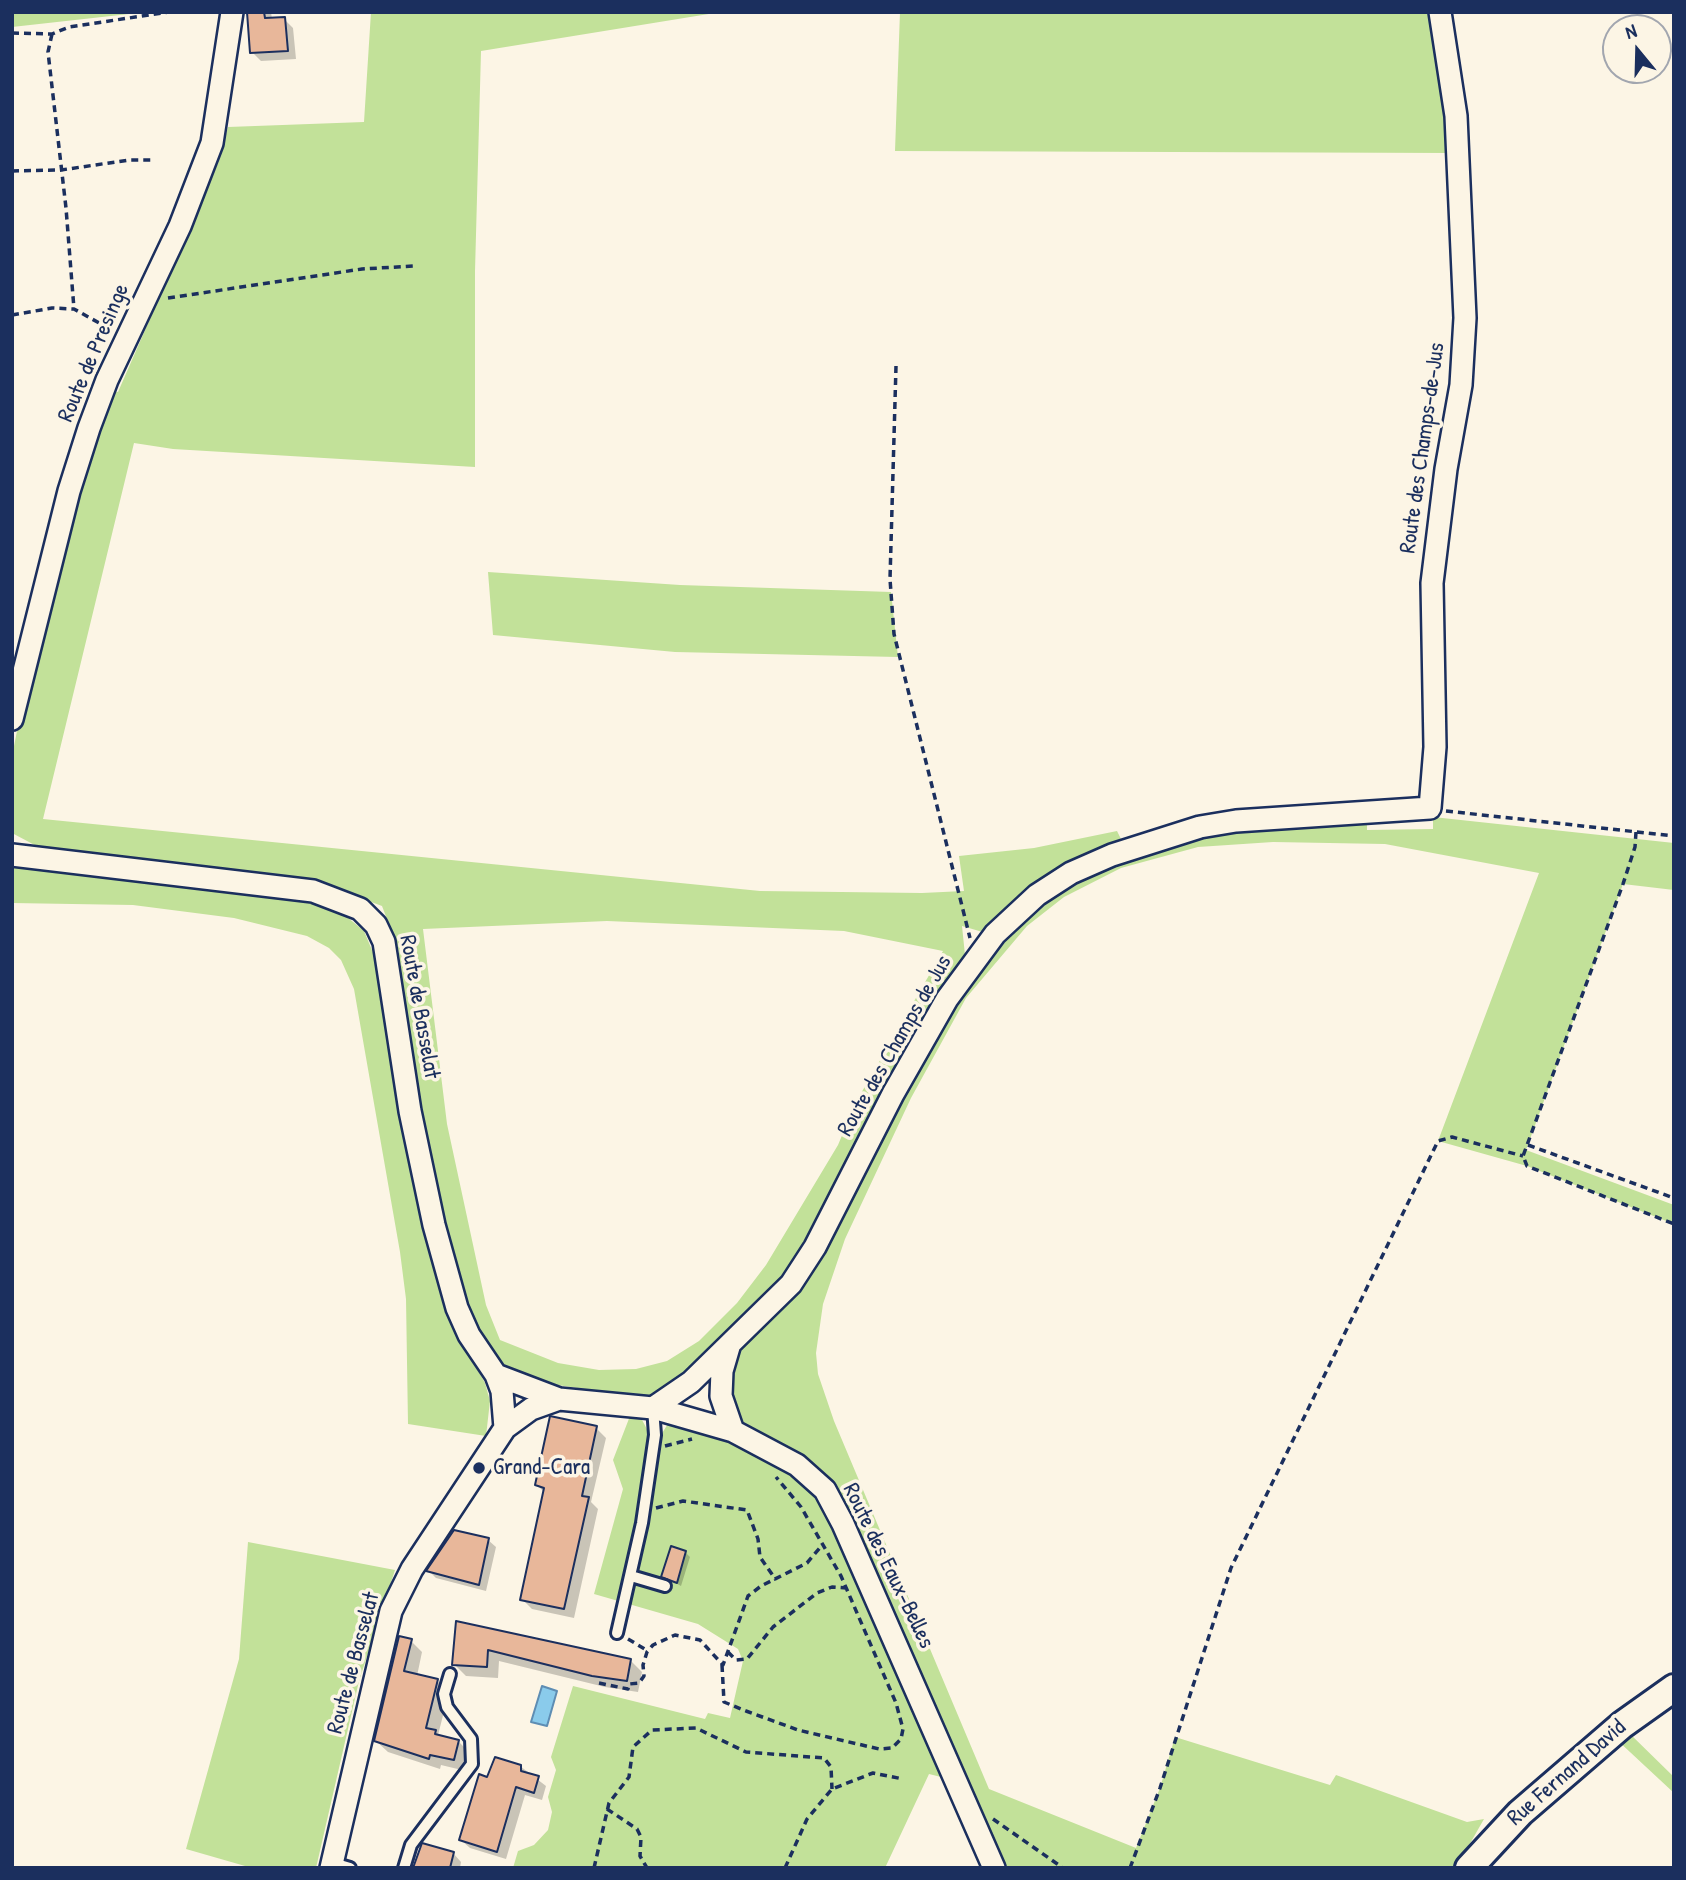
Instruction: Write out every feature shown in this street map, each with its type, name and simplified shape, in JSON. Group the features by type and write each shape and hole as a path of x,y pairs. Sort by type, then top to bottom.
{"street":[{"name":"Route de Presinge","path":"12,719 68,491 107,380 201,176 212,143 232,12"},
{"name":"Route des Champs-de-Jus","path":"1430,808 1434,747 1432,583 1446,469 1461,384 1465,317 1457,116 1440,12"},
{"name":"Route des Champs de Jus","path":"653,1408 691,1382 729,1347 778,1299 805,1263 893,1094 947,999 1009,919 1037,895 1072,873 1141,844 1200,827 1236,821 1430,808"},
{"name":"Route de Basselat","path":"12,855 313,891 346,903 369,916 380,932 388,960 412,1123 433,1225 457,1308 469,1335 496,1375 505,1408 505,1428 412,1569 395,1601 338,1866"},
{"path":"729,1347 722,1371 721,1396 733,1431"},
{"path":"496,1375 559,1399"},
{"name":"Route des Eaux-Belles","path":"505,1428 531,1409 559,1399 653,1408 733,1431 797,1465 825,1490 995,1868"},
{"name":"Rue Fernand David","path":"1469,1868 1520,1812 1622,1725 1674,1688"}],"lane":[{"path":"617,1633 644,1506 653,1448 653,1408"},
{"path":"631,1576 665,1586"},
{"path":"404,1868 411,1845 472,1764 471,1739 447,1707 444,1695 450,1674"}],"path":[{"path":"12,33 52,34 69,27 169,12"},
{"path":"52,34 48,52 74,309"},
{"path":"12,171 61,170 129,159 151,160"},
{"path":"145,301 362,269 414,266"},
{"path":"12,315 52,308 74,309 111,330"},
{"path":"896,366 890,579 894,634 962,902 974,961"},
{"path":"1430,808 1674,836"},
{"path":"1636,832 1635,848 1623,884 1523,1156 1527,1166 1674,1224"},
{"path":"1130,1868 1160,1788 1231,1568 1438,1141 1452,1137 1523,1156"},
{"path":"1528,1145 1674,1198"},
{"path":"653,1448 701,1438"},
{"path":"775,1476 795,1497 823,1544 846,1588 901,1720 903,1734 892,1748 872,1748 798,1730 723,1702 722,1665 748,1596 761,1586 807,1563 823,1544"},
{"path":"644,1506 660,1508 683,1501 747,1510 758,1539 760,1557 776,1580"},
{"path":"728,1652 736,1660 747,1659 773,1627 817,1593 832,1587 846,1588"},
{"path":"617,1633 648,1651"},
{"path":"599,1683 628,1689 629,1684 639,1683 644,1676 643,1661 648,1651 668,1638 688,1636 704,1643 722,1665"},
{"path":"594,1868 607,1809 629,1777 633,1747 652,1730 668,1727 695,1728 746,1752 824,1758 831,1767 832,1789"},
{"path":"785,1868 807,1819 832,1789 873,1773 903,1779"},
{"path":"966,1800 1063,1868"},
{"path":"607,1809 637,1829 641,1837 640,1856 647,1868"}],"green space":[{"path":"12,12 147,12 12,27"},
{"path":"371,12 721,12 481,51 475,271 475,467 173,449 134,443 43,819 760,891 964,891 959,856 1034,848 1117,831 1123,843 986,933 962,926 965,955 831,1190 804,1252 783,1281 697,1366 664,1390 651,1395 637,1397 531,1381 514,1374 499,1362 476,1330 466,1307 433,1188 398,948 382,906 328,886 275,875 44,850 12,833 12,756 23,701 76,496 112,391 118,392 218,163 228,127 364,122","holes":["607,921 844,931 943,951 856,1102 838,1145 766,1265 737,1303 699,1341 667,1361 636,1369 599,1370 558,1363 500,1340 486,1305 447,1124 423,929"]},
{"path":"900,12 1431,12 1451,153 895,151"},
{"path":"488,572 680,585 891,592 898,657 675,652 493,635"},
{"path":"1433,817 1674,843 1674,890 1623,884 1526,1150 1674,1205 1674,1224 1527,1166 1438,1141 1539,873 1385,844 1273,842 1198,847 1121,868 1064,897 1027,926 966,998 911,1098 845,1239 823,1304 816,1353 818,1374 834,1421 989,1789 1136,1848 1160,1788 1175,1737 1330,1785 1336,1775 1467,1822 1484,1819 1456,1868 1007,1868 834,1489 818,1469 798,1452 741,1428 727,1399 735,1356 743,1342 784,1303 951,1004 1022,914 1080,875 1211,831 1367,819 1367,830 1433,829"},
{"path":"12,865 57,873 305,900 341,912 364,931 374,955 401,1118 426,1234 452,1324 485,1383 490,1401 486,1436 408,1424 406,1299 400,1252 354,989 341,960 329,948 307,936 234,918 133,905 12,903"},
{"path":"630,1416 641,1418 649,1433 661,1435 669,1422 679,1423 782,1464 813,1491 824,1507 945,1778 929,1774 885,1868 513,1868 518,1851 534,1845 548,1830 552,1812 548,1797 556,1770 551,1757 573,1686 705,1719 708,1713 730,1718 743,1661 738,1649 698,1624 594,1594 623,1489 613,1460"},
{"path":"248,1542 395,1570 359,1681 316,1868 252,1868 186,1849 239,1659"},
{"path":"1627,1731 1674,1777 1674,1793 1616,1739"}],"water":[{"path":"542,1686 557,1691 547,1726 531,1722"}],"building":[{"path":"247,12 264,12 265,18 285,17 288,51 250,53"},
{"path":"550,1416 597,1426 582,1496 589,1497 564,1609 520,1600 544,1488 535,1485"},
{"path":"454,1530 489,1538 479,1585 426,1571"},
{"path":"671,1546 686,1551 677,1583 661,1577"},
{"path":"456,1621 631,1659 627,1681 592,1676 488,1650 487,1667 452,1665"},
{"path":"399,1636 412,1639 404,1671 438,1679 426,1728 436,1730 435,1734 459,1740 454,1760 430,1755 429,1759 374,1741"},
{"path":"495,1757 521,1765 521,1771 539,1776 534,1793 516,1787 497,1852 459,1840 479,1774 487,1777"},
{"path":"422,1843 454,1852 450,1868 413,1868"}],"place":[{"name":"Grand-Cara","path":"479,1468"}]}
